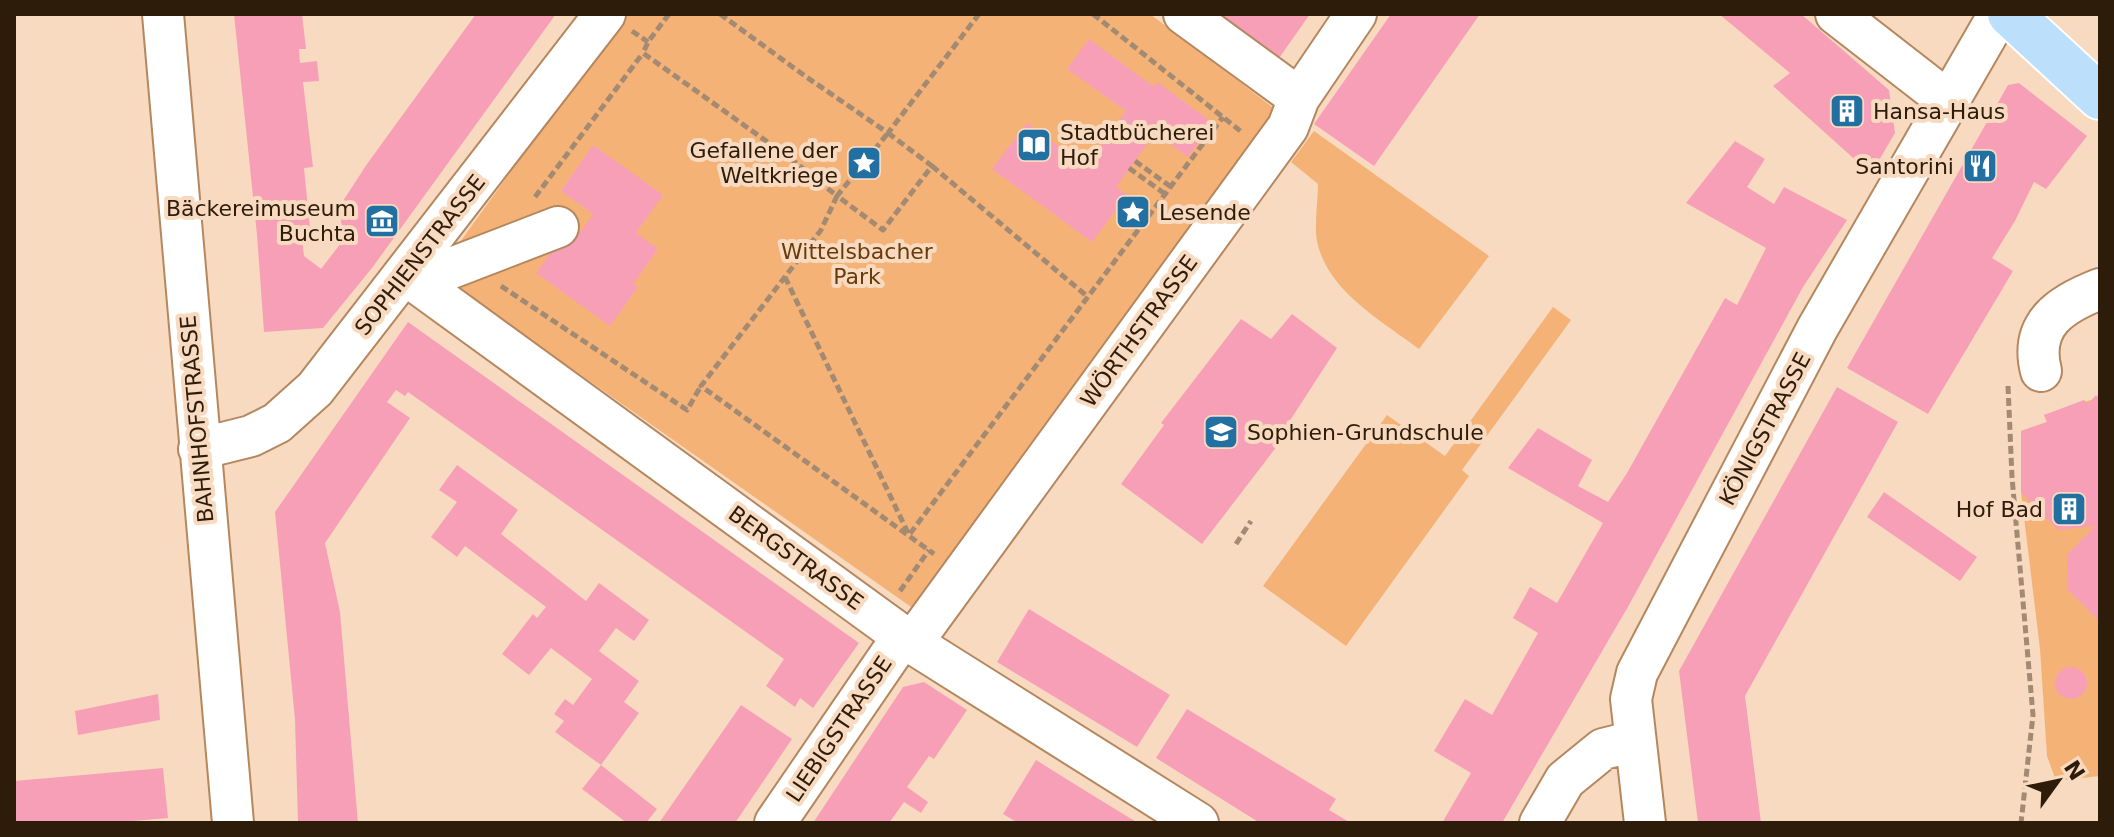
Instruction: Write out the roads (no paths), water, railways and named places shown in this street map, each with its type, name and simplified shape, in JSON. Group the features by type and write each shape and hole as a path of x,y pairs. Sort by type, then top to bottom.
{"main road":[{"path":"2010,14 2100,97"}],"street":[{"name":"BAHNHOFSTRASSE","path":"163,14 233,823"},
{"name":"SOPHIENSTRASSE","path":"199,449 251,436 277,423 315,389 410,278 605,14"},
{"path":"1184,14 1299,98"},
{"name":"WÖRTHSTRASSE","path":"898,633 963,575 1288,127 1299,98 1356,14"},
{"path":"1836,14 1948,101"},
{"name":"KÖNIGSTRASSE","path":"1645,823 1631,699 1637,673 1817,329 1999,14"},
{"path":"410,278 558,227"},
{"name":"BERGSTRASSE","path":"410,278 898,633 1198,823"},
{"path":"2024,376 2037,354 2043,327 2057,312 2100,289"},
{"name":"LIEBIGSTRASSE","path":"775,823 898,633"},
{"path":"1540,823 1565,780 1603,749 1635,741"}],"place":[{"name":"Hansa-Haus","path":"1847,111"},
{"name":"Stadtbücherei Hof","path":"1034,145"},
{"name":"Gefallene der Weltkriege","path":"864,163"},
{"name":"Santorini","path":"1980,166"},
{"name":"Lesende","path":"1133,212"},
{"name":"Bäckereimuseum Buchta","path":"382,221"},
{"name":"Sophien-Grundschule","path":"1221,432"},
{"name":"Hof Bad","path":"2069,509"}],"park label":[{"name":"Wittelsbacher Park","path":"857,264"}]}
